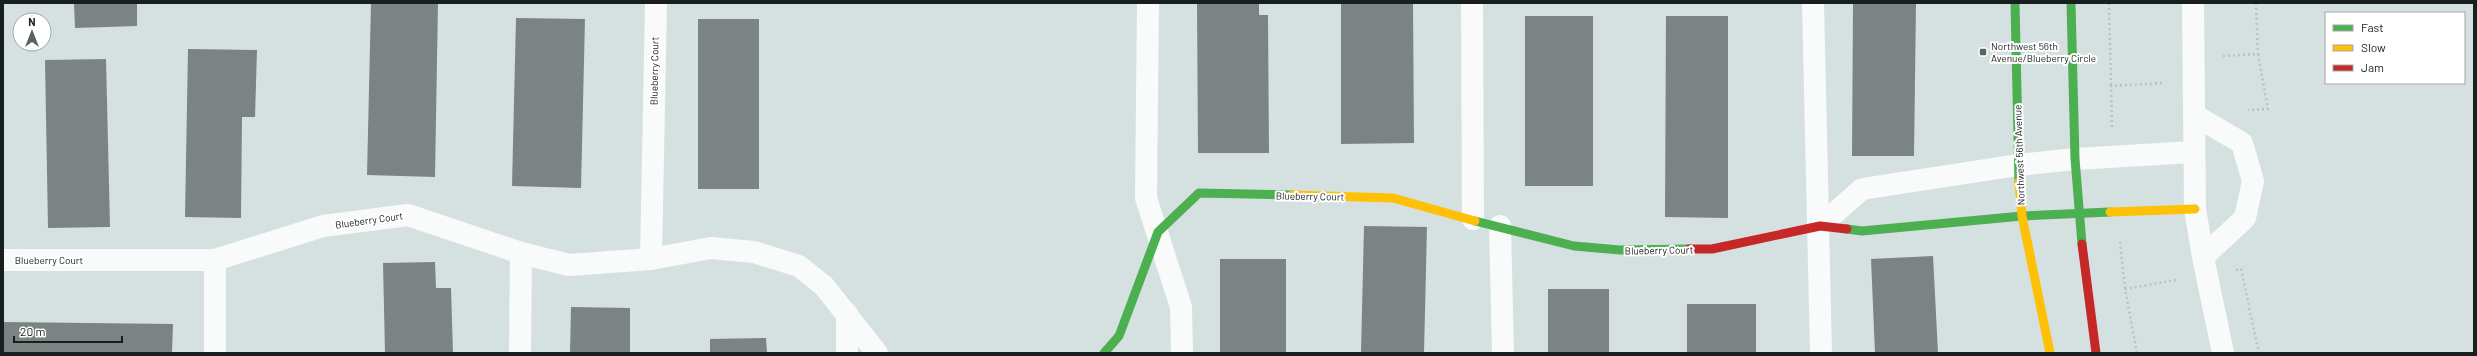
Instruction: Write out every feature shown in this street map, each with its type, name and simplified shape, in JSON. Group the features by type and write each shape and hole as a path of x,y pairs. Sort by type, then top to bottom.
{"street":[{"name":"Blueberry Court","path":"651,259 656,3"},
{"path":"1148,3 1146,198 1181,307 1182,353"},
{"path":"1472,3 1473,219"},
{"path":"1813,3 1820,226 1821,353"},
{"name":"Northwest 56th Avenue","path":"2015,3 2018,165 2022,216 2050,353"},
{"path":"2072,3 2075,159 2085,280 2096,353"},
{"path":"2193,3 2193,152 2195,209 2203,258 2223,353"},
{"path":"2194,115 2242,143 2253,181 2245,218 2203,258"},
{"name":"Blueberry Court","path":"1820,226 1862,189 2018,165 2075,159 2193,152"},
{"name":"Blueberry Court","path":"1104,353 1119,336 1158,232 1199,193 1393,198 1500,226 1534,237 1574,246 1620,250 1712,249 1820,226 1862,230 2022,216 2195,209"},
{"name":"Blueberry Court","path":"3,260 216,260 324,226 408,215 521,253 569,265 651,259 711,248 754,252 799,266 824,286 877,353"},
{"path":"1500,226 1503,353"},
{"path":"520,353 521,253"},
{"path":"215,353 216,260"},
{"path":"847,314 847,353"}],"path":[{"path":"2109,3 2111,86"},
{"path":"2241,111 2268,109 2258,54 2256,3"},
{"path":"2222,56 2258,54"}],"building":[{"path":"74,3 137,3 137,26 75,28"},
{"path":"371,3 438,3 435,177 367,175"},
{"path":"1197,3 1259,3 1259,15 1268,15 1269,153 1198,153"},
{"path":"1341,3 1413,3 1414,143 1341,144"},
{"path":"1853,3 1916,3 1914,156 1852,156"},
{"path":"1525,16 1593,16 1593,186 1525,186"},
{"path":"1666,16 1728,16 1728,218 1665,217"},
{"path":"516,18 585,19 581,188 512,186"},
{"path":"698,19 759,19 759,189 698,189"},
{"path":"188,49 257,50 255,117 242,117 241,218 185,217"},
{"path":"106,59 110,227 48,228 45,60"},
{"path":"1364,226 1427,227 1424,353 1361,353"},
{"path":"1933,256 1938,353 1875,353 1871,259"},
{"path":"1220,259 1286,259 1286,353 1220,353"},
{"path":"435,262 436,288 451,288 453,353 385,353 383,263"},
{"path":"1548,289 1609,289 1609,353 1548,353"},
{"path":"1687,304 1756,304 1756,353 1687,353"},
{"path":"571,307 630,308 630,353 570,353"},
{"path":"3,322 173,324 172,353 3,353"},
{"path":"766,338 767,353 710,353 710,339"}],"traffic: fast":[{"path":"2015,3 2019,182"},
{"path":"2071,3 2075,159 2082,244"},
{"path":"1104,353 1119,336 1158,232 1199,193 1292,195"},
{"path":"1847,229 1862,231 2022,216 2110,212"},
{"path":"1475,221 1574,246 1620,250 1689,249"}],"traffic: slow":[{"path":"2019,182 2022,216 2050,353"},
{"path":"1292,195 1393,198 1475,221"},
{"path":"2110,212 2195,209"}],"traffic: jam":[{"path":"1689,249 1712,249 1820,226 1847,229"},
{"path":"2082,244 2096,353"}],"place":[{"name":"Northwest 56th Avenue/Blueberry Circle","path":"1983,52"}]}
